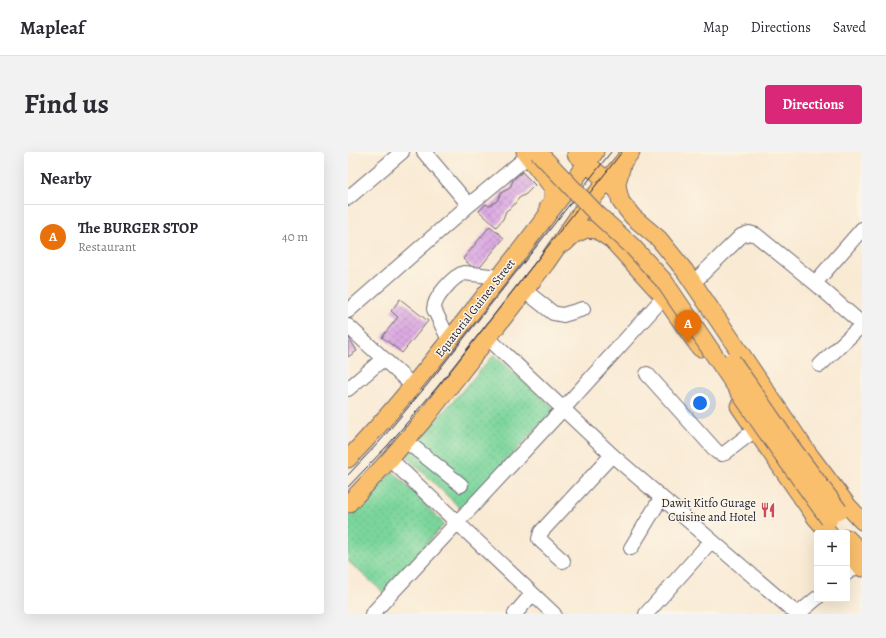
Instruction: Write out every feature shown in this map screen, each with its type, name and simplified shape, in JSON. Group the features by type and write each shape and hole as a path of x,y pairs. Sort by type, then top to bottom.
{"main road":[{"path":"551,152 566,169 670,271 788,442 832,521"},
{"path":"530,153 632,246 664,281 763,427 832,521 840,530"},
{"path":"530,153 558,192 580,214 612,240 664,297 816,518 832,521 862,535"},
{"path":"558,192 583,155 612,186 621,202 633,217 659,239 685,271 808,453 848,506 862,521"},
{"path":"348,504 390,460 426,417 546,263 580,214 617,183 627,157"},
{"name":"Equatorial Guinea Street","path":"348,459 372,434 413,386 530,239 558,192"},
{"path":"546,263 573,235 586,229 598,230"},
{"path":"850,547 855,563"}],"street":[{"path":"348,198 402,152"},
{"path":"424,152 469,205"},
{"path":"348,311 530,153"},
{"path":"815,283 862,229"},
{"path":"693,283 742,236 749,233 756,235 862,324 820,365"},
{"path":"449,340 434,309 434,303 453,278 464,273 499,277"},
{"path":"524,290 553,313 563,315 583,309"},
{"path":"372,614 563,409 664,297"},
{"path":"348,326 413,386"},
{"path":"487,337 612,455 798,614 814,601"},
{"path":"348,389 383,359"},
{"path":"647,374 717,452 722,454 725,453 755,430"},
{"path":"406,441 461,485"},
{"path":"563,561 539,539 540,532 612,455"},
{"path":"390,460 554,614"},
{"path":"631,548 661,498"},
{"path":"646,614 711,541"},
{"path":"514,614 532,594"}],"green space":[{"path":"494,355 555,409 461,509 405,455"},
{"path":"393,471 444,524 384,593 348,561 348,517"}],"building":[{"path":"522,172 535,185 506,211 503,219 496,227 479,211 486,204 489,206 497,201 501,193 510,188 513,180"},
{"path":"490,226 504,238 477,271 463,259"},
{"path":"400,299 428,321 402,353 382,337 398,317 391,311"},
{"path":"348,336 357,351 348,357"}],"tram line":[{"path":"348,475 380,441 427,385 611,152"},
{"path":"348,487 388,445 438,386 622,152"}],"place":[{"name":"The BURGER STOP","path":"688,343"},
{"name":"Dawit Kitfo Gurage Cuisine and Hotel","path":"768,510"}]}
